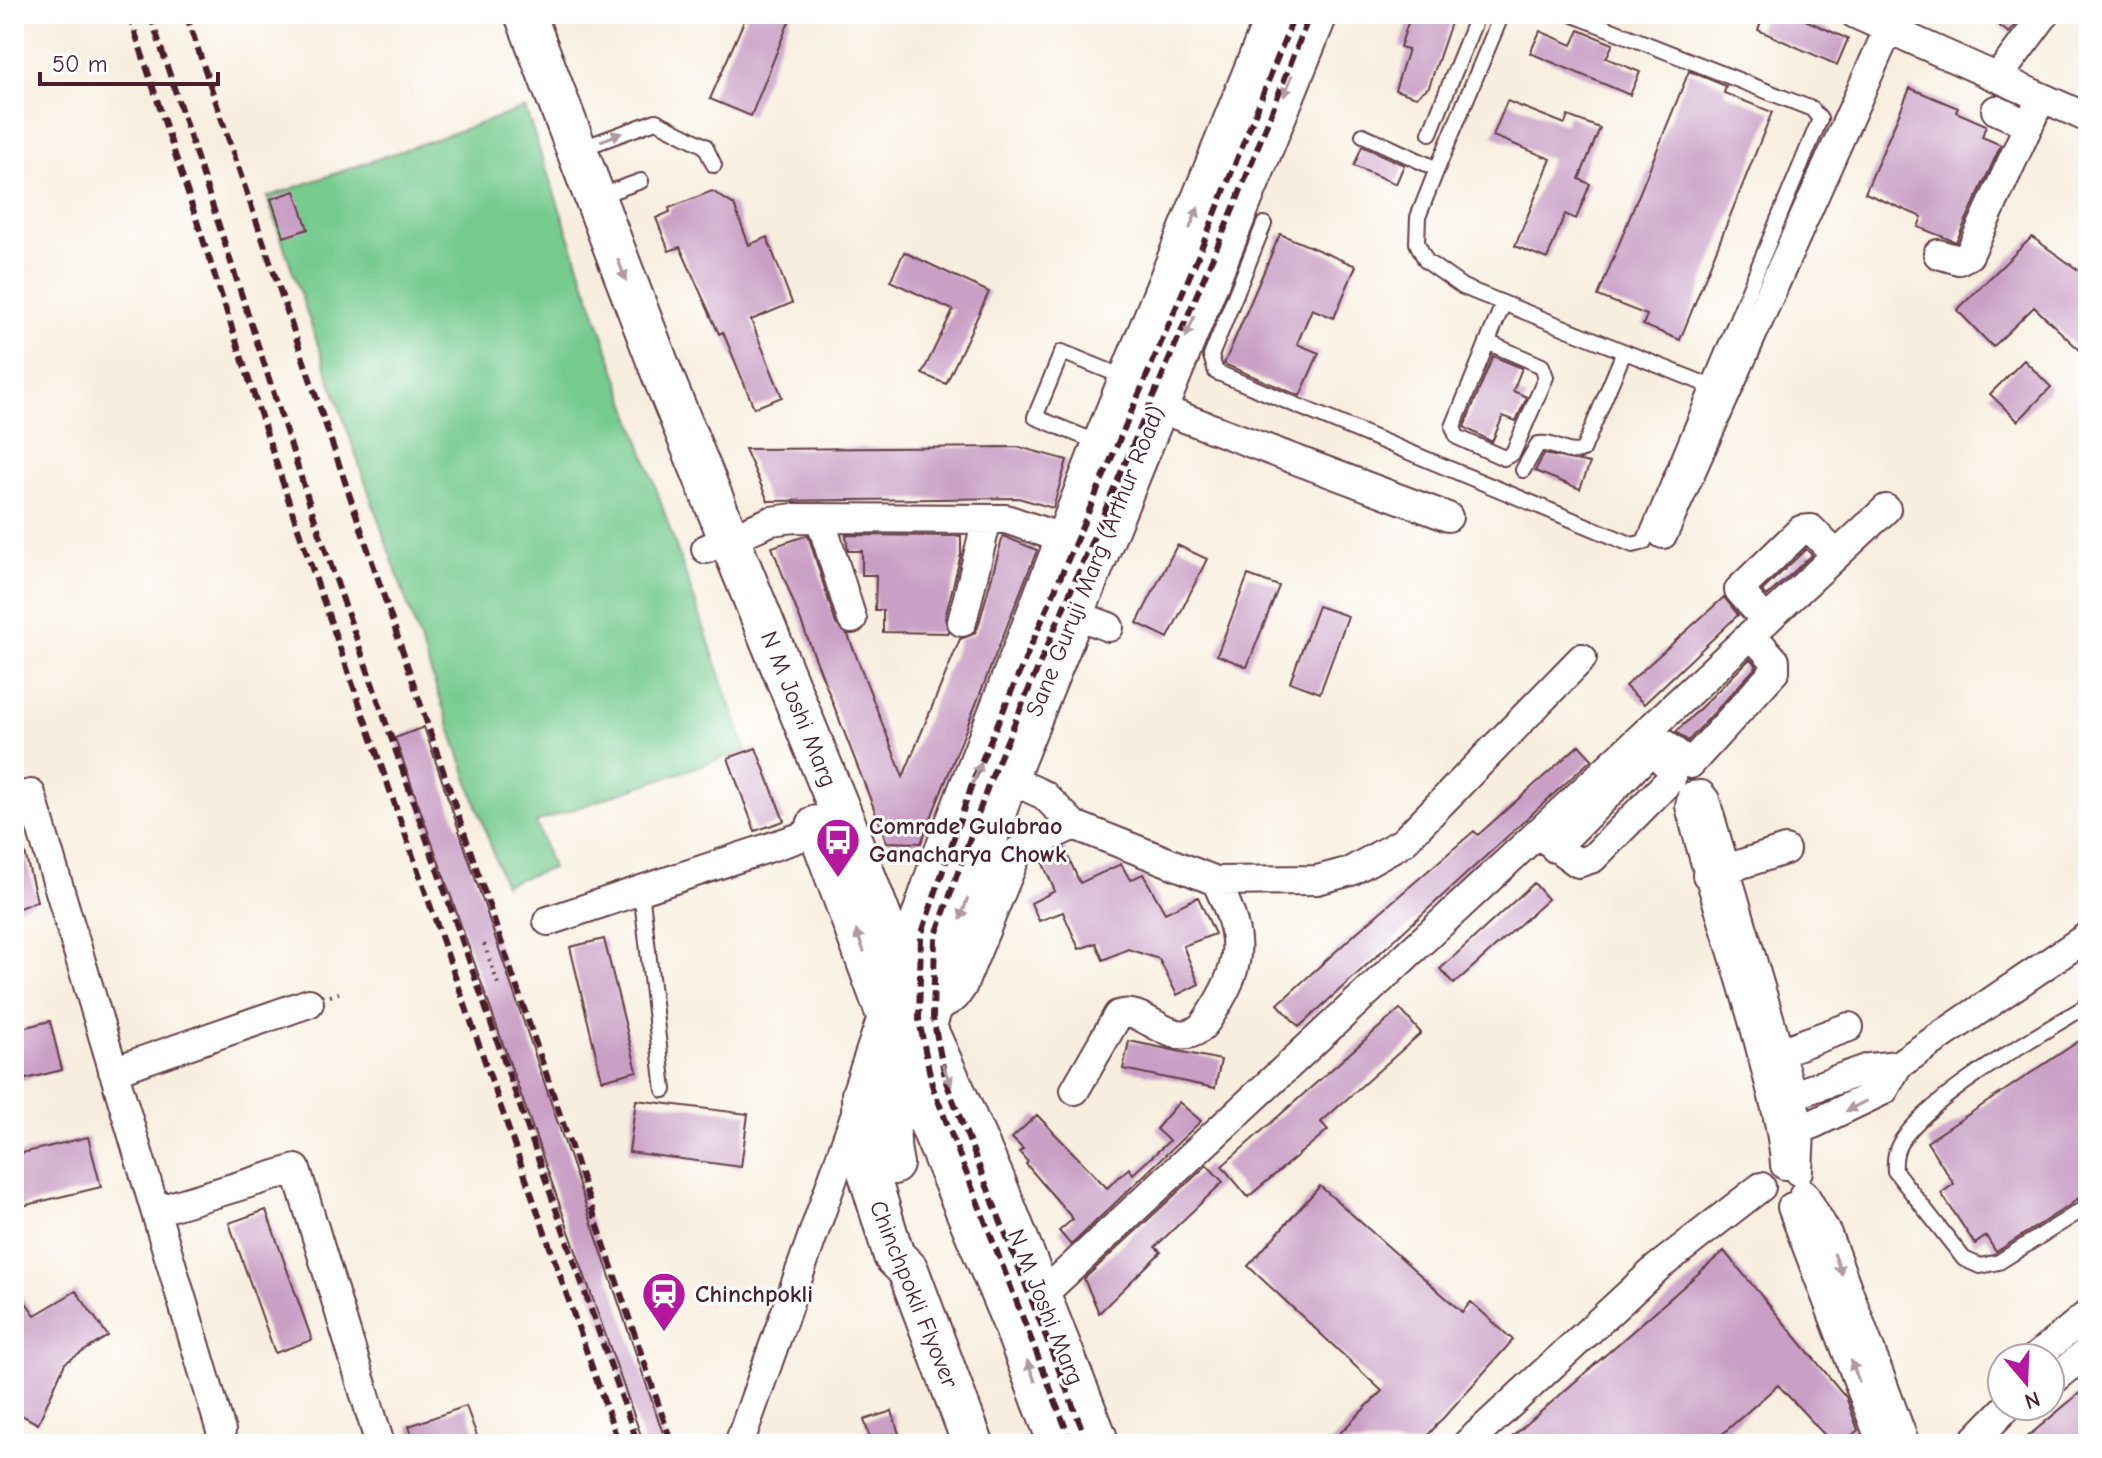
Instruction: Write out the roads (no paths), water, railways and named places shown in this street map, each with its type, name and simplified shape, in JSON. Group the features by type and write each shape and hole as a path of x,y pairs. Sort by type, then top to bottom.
{"main road":[{"name":"N M Joshi Marg","path":"498,14 524,37 576,150 595,198 652,383"},
{"name":"Sane Guruji Marg (Arthur Road)","path":"1246,141 1277,14"},
{"name":"Sane Guruji Marg (Arthur Road)","path":"904,978 939,867 1032,673 1075,614 1148,383 1246,141 1317,14"},
{"name":"N M Joshi Marg","path":"524,37 652,383 852,879 1042,1294 1099,1444"},
{"name":"Sane Guruji Marg (Arthur Road)","path":"1075,614 1067,540 1103,444 1148,383"},
{"name":"N M Joshi Marg","path":"717,544 819,831 852,879 904,978 915,1019"},
{"name":"Sane Guruji Marg (Arthur Road)","path":"876,1104 915,1019 1007,778 1032,673"},
{"path":"852,879 896,886 921,879 939,867"},
{"name":"Sane Guruji Marg (Arthur Road)","path":"876,1104 906,1067 915,1019"},
{"name":"N M Joshi Marg","path":"906,1067 1013,1323 1059,1444"},
{"path":"876,1104 914,1253 910,1275"},
{"name":"Chinchpokli Flyover","path":"876,1104 863,1155 894,1256 910,1275 973,1444"},
{"path":"899,1192 902,1181 924,1165 943,1167 952,1174"}],"street":[{"path":"1855,14 1895,21 1998,77 2088,118"},
{"path":"1998,77 2045,14"},
{"path":"1663,534 1718,390 1895,21"},
{"path":"1938,254 1959,260 1969,255 2041,98"},
{"path":"1996,110 2029,125"},
{"path":"1148,383 1448,517"},
{"path":"1013,1323 1546,840 1759,627 1886,509"},
{"path":"820,518 852,619"},
{"path":"717,544 771,521 820,518 1006,519 1067,540"},
{"path":"962,622 987,519"},
{"path":"1646,740 1685,763 1695,760 1775,671 1775,661 1739,590 1801,530 1811,529 1836,555"},
{"path":"1007,778 1044,795 1074,825 1216,881 1317,880 1351,871 1403,842 1582,658"},
{"path":"1546,840 1578,863 1587,862 1671,779 1671,768 1646,740"},
{"path":"23,796 113,1071 221,1431"},
{"path":"915,1019 955,997 962,987 1018,851 1074,825"},
{"path":"548,921 819,831"},
{"path":"1786,855 1717,877 1784,1099 1794,1168 1882,1444"},
{"path":"1075,1090 1118,1015 1130,1013 1169,1032 1187,1034 1202,1028 1232,981 1236,967 1237,941 1231,913 1216,881"},
{"path":"1467,1444 1657,1268 1761,1187 1771,1206 1794,1168 1884,1090 1898,1065 2088,936"},
{"path":"113,1071 309,1003"},
{"path":"1772,1055 1849,1027"},
{"path":"1784,1099 1869,1068 1898,1065"},
{"path":"739,1444 876,1104"},
{"path":"1794,1168 1827,1234 1905,1444"},
{"path":"156,1211 296,1169 380,1444"},
{"path":"2054,1342 2088,1314"},
{"path":"2066,1370 2088,1351"},
{"path":"1971,1444 1992,1422"}],"lane":[{"path":"1430,133 1478,14"},
{"path":"1502,14 1418,217 1417,243 1426,261 1463,287 1718,390"},
{"path":"1264,224 1211,356 1216,372 1633,545 1647,538 1718,390 1819,125 1819,116 1812,109 1571,14"},
{"path":"576,150 656,121 696,139 705,146 714,165"},
{"path":"1363,135 1437,169"},
{"path":"595,198 641,181"},
{"path":"1487,342 1545,371 1546,377 1513,453 1504,458 1457,437 1453,427 1487,342 1503,304"},
{"path":"1103,444 1035,417 1062,352 1148,383"},
{"path":"1523,470 1538,444 1543,442 1575,453 1583,450 1624,352"},
{"path":"641,890 664,1090"},
{"path":"2088,1005 1956,1090 1904,1136 1894,1154 1895,1171 1964,1259 1980,1266 1999,1262 2088,1206"}],"railway":[{"path":"129,14 294,517 619,1444"},
{"path":"150,14 314,517 638,1444"},
{"path":"186,14 672,1444"},
{"path":"1072,1444 932,1085 919,1020 921,936 973,781 1199,254 1295,14"},
{"path":"1088,1444 946,1082 933,1018 935,938 989,783 1237,200 1310,14"}],"place":[{"name":"Comrade Gulabrao Ganacharya Chowk","path":"838,879"},
{"name":"Chinchpokli","path":"664,1333"}]}
